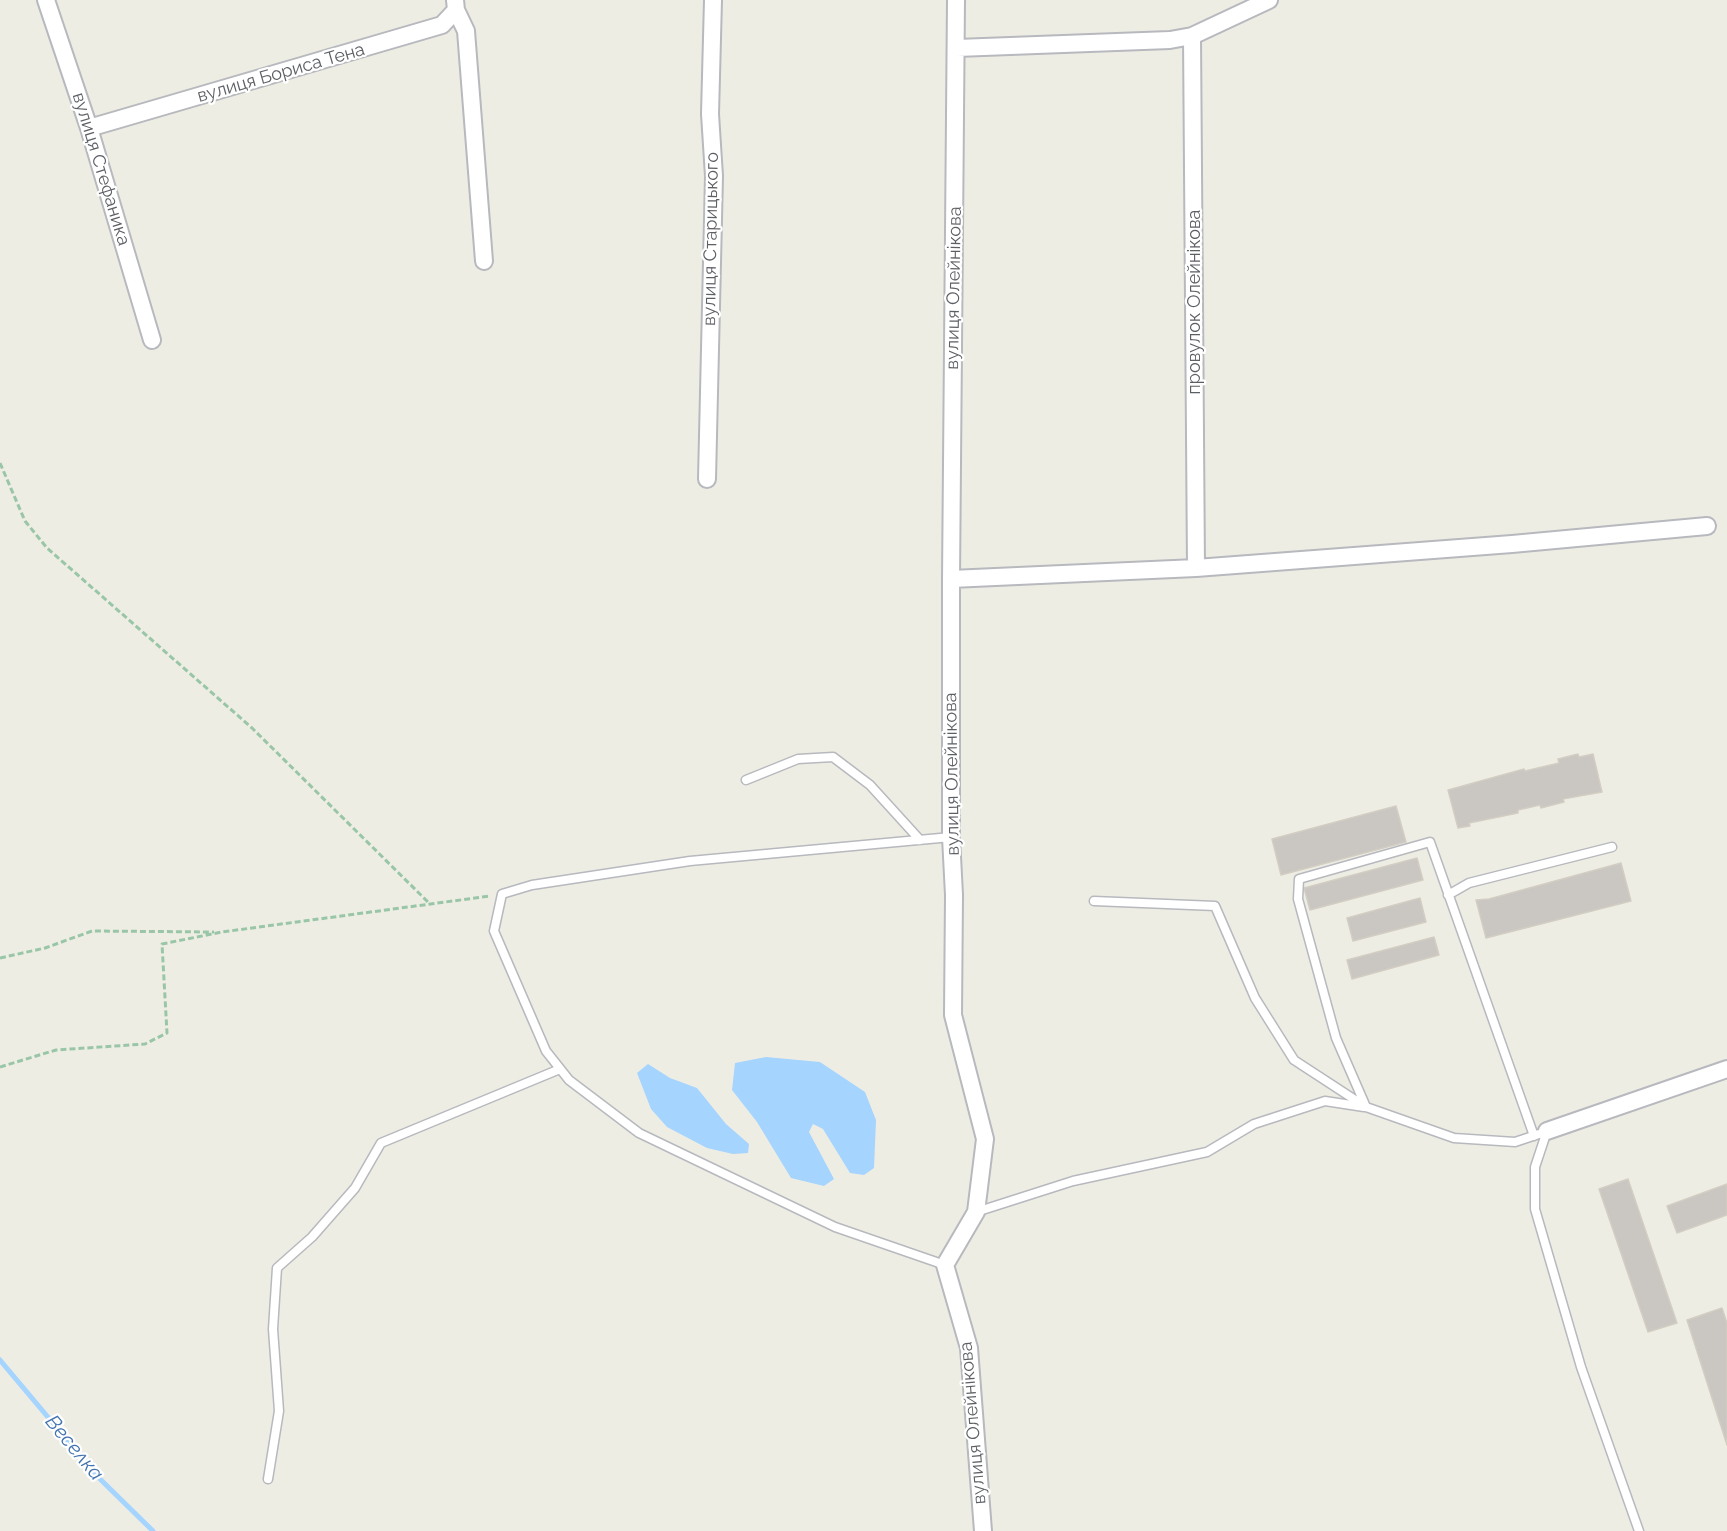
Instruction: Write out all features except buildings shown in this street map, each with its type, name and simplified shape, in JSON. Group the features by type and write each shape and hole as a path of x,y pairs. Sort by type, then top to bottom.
{"street":[{"name":"вулиця Стефаника","path":"46,0 89,128 152,340"},
{"name":"вулиця Старицького","path":"707,479 714,176 710,114 713,0"},
{"name":"вулиця Олейнікова","path":"956,0 951,579 953,1016 985,1139 976,1212 945,1265 969,1348 982,1531"},
{"path":"957,48 1170,40 1192,36 1269,0"},
{"name":"вулиця Бориса Тена","path":"89,128 442,26 456,5"},
{"path":"456,5 466,31 484,261"},
{"name":"провулок Олейнікова","path":"1192,36 1196,568"},
{"path":"951,579 1196,568 1512,544 1707,526"},
{"path":"1541,1133 1727,1069"}],"lane":[{"path":"746,780 798,759 833,757 870,785 920,840"},
{"path":"945,1265 835,1227 650,1139 569,1080 546,1051 494,931 502,894 532,885 690,861 951,837"},
{"path":"1366,1107 1336,1038 1298,899 1299,879 1430,842 1448,895 1541,1133 1534,1167 1535,1209 1581,1367 1639,1531"},
{"path":"1448,895 1469,883 1612,847"},
{"path":"1094,901 1215,906 1255,998 1294,1060 1366,1107"},
{"path":"268,1479 279,1411 273,1329 277,1268 312,1237 355,1188 381,1143 442,1115 560,1069"},
{"path":"976,1212 1073,1181 1207,1152 1254,1124 1325,1101 1366,1107 1454,1138 1515,1142 1541,1133"}],"path":[{"path":"0,463 25,521 47,548 252,728 431,905"},
{"path":"0,1067 56,1050 145,1044 167,1032 162,944 222,932 502,894"},
{"path":"0,958 45,948 92,931 222,932"}],"water":[{"path":"766,1057 820,1062 865,1092 876,1120 874,1168 864,1175 850,1173 823,1129 813,1124 809,1132 834,1179 824,1186 791,1178 757,1122 732,1090 735,1063"},
{"path":"648,1064 670,1078 697,1088 726,1124 749,1144 748,1153 733,1154 707,1148 667,1127 651,1109 637,1073"}],"waterway":[{"name":"Веселка","path":"0,1360 100,1479 153,1531"}]}
